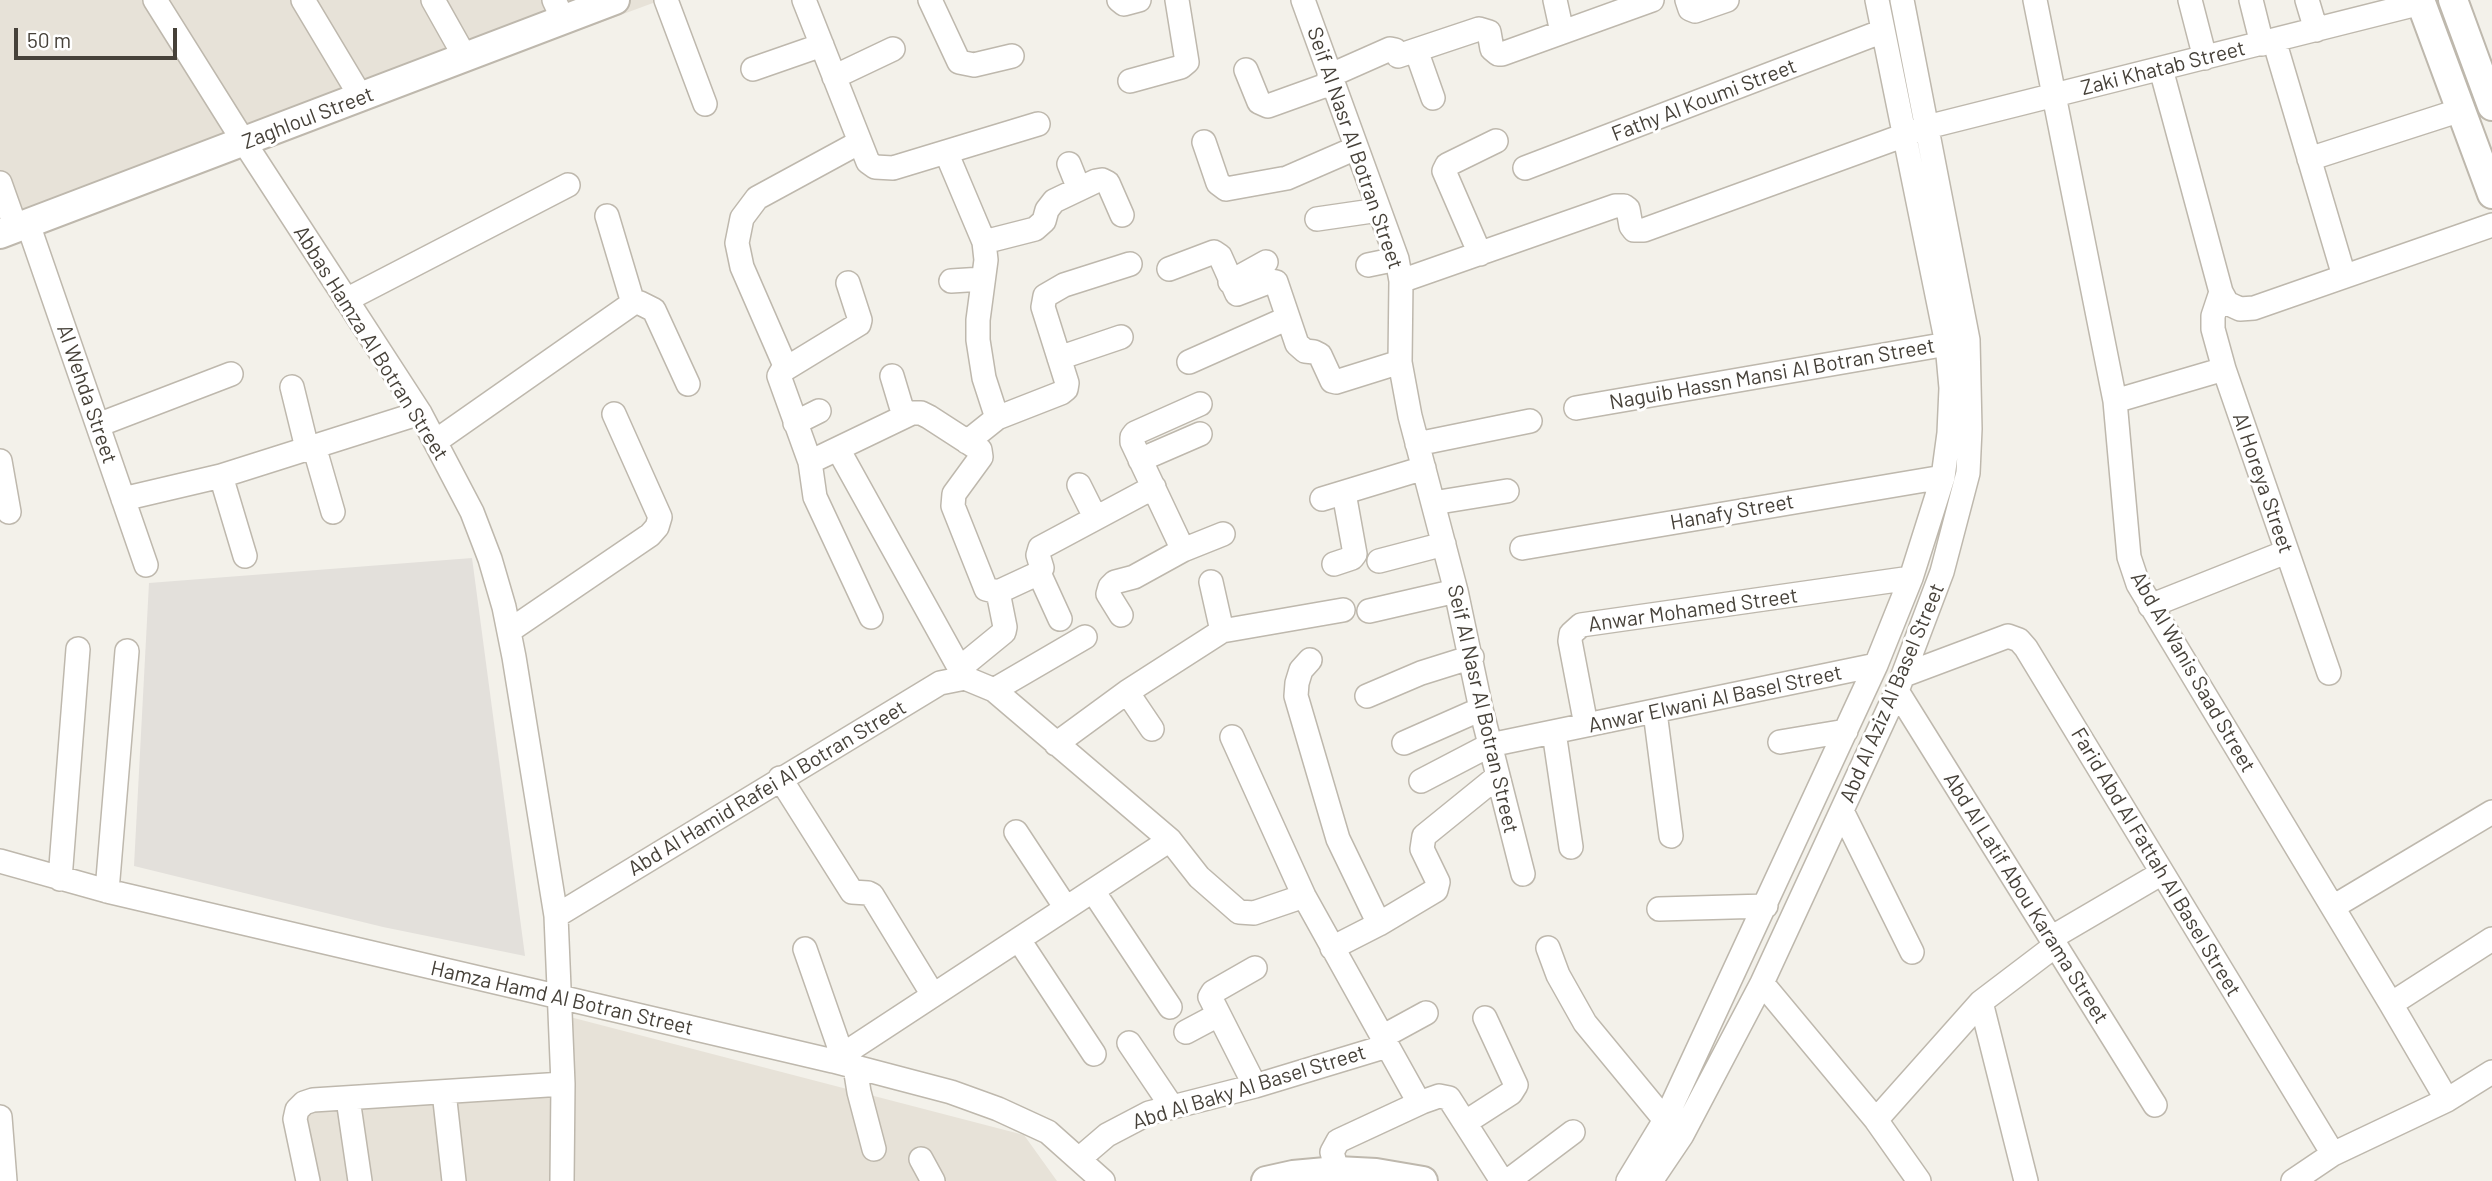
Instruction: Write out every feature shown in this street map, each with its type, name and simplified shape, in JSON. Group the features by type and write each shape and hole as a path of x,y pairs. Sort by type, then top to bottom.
{"street":[{"name":"Abbas Hamza Al Botran Street","path":"155,0 420,413 472,512 490,559 509,631 555,916 563,1084 562,1181"},
{"path":"303,0 361,97"},
{"path":"433,0 465,57"},
{"name":"Zaghloul Street","path":"15,228 465,57 559,9 615,0"},
{"path":"666,0 705,104"},
{"path":"804,0 859,142 868,162 875,167 884,169 1038,124"},
{"path":"929,0 959,62 974,65 1012,56"},
{"path":"1119,0 1128,4 1139,0"},
{"path":"1130,81 1181,67 1187,62 1177,0"},
{"name":"Seif Al Nasr Al Botran Street","path":"1303,0 1399,270 1400,362 1410,416 1456,591 1490,745 1523,874"},
{"path":"1555,0 1562,32"},
{"path":"1246,70 1259,102 1268,106 1330,80 1390,49 1395,50 1398,56 1482,29 1489,32 1494,52 1502,54 1652,0"},
{"path":"1687,0 1690,9 1695,11 1727,0"},
{"name":"Abd Al Aziz Al Basel Street","path":"1651,1181 1682,1135 1762,984 1900,683 1942,572 1968,473 1970,407 1957,342 1905,135 1877,0"},
{"name":"Abd Al Aziz Al Basel Street","path":"1628,1181 1665,1120 1877,665 1911,578 1943,477 1957,342 1927,127 1902,0"},
{"name":"Abd Al Wanis Saad Street","path":"2035,0 2115,401 2129,557 2138,584 2447,1100"},
{"path":"2190,0 2205,58"},
{"path":"2251,0 2309,159 2344,276"},
{"path":"2306,0 2316,30"},
{"path":"2453,0 2482,49 2492,106"},
{"path":"2421,2 2492,194"},
{"name":"Zaki Khatab Street","path":"1480,254 1620,205 1628,209 1634,230 1643,230 1927,127 2421,2"},
{"name":"Fathy Al Koumi Street","path":"1525,168 1883,31"},
{"path":"753,69 822,44"},
{"path":"834,77 893,49"},
{"path":"1416,50 1433,98"},
{"path":"2161,69 2221,292 2227,303 2240,309 2254,308 2492,225"},
{"path":"2309,159 2461,110"},
{"path":"1368,265 1399,270 1480,254 1444,171 1447,165 1496,141"},
{"path":"786,368 743,267 737,243 742,218 757,198 859,142"},
{"path":"1205,142 1218,183 1226,189 1287,178 1356,148"},
{"path":"946,152 984,242 986,260 978,340 984,378 997,418"},
{"path":"1069,164 1079,190"},
{"path":"984,242 1035,229 1044,221 1047,210 1054,201 1096,181 1108,183 1122,215"},
{"name":"Al Wehda Street","path":"0,183 15,228 97,425 146,565"},
{"path":"346,300 568,185"},
{"path":"1317,219 1379,210"},
{"path":"607,216 633,303"},
{"path":"1169,269 1214,252 1220,256 1230,282 1239,294 1271,281 1276,282 1297,344 1305,351 1320,355 1332,381 1400,362"},
{"path":"1230,282 1266,262"},
{"path":"967,442 997,418 1066,389 1068,383 1043,307 1045,296 1064,285 1130,264"},
{"path":"951,281 983,279"},
{"path":"848,283 859,324 786,368 782,371 780,381 810,462 815,498 871,617"},
{"name":"Al Horeya Street","path":"2221,292 2213,316 2213,329 2224,369 2329,673"},
{"path":"436,441 633,303 654,310 688,384"},
{"path":"1189,362 1288,318"},
{"path":"1059,358 1121,337"},
{"name":"Naguib Hassn Mansi Al Botran Street","path":"1576,408 1957,342"},
{"path":"2115,401 2224,369"},
{"path":"97,425 231,374"},
{"path":"892,376 904,416"},
{"path":"292,387 332,512"},
{"path":"1183,550 1132,442 1135,433 1200,404"},
{"path":"795,423 819,411"},
{"path":"123,499 221,476 420,413"},
{"path":"810,462 912,413 921,413 980,450 981,457 954,494 953,506 986,589 998,592 1039,573 1042,568 1038,555 1040,548 1154,487"},
{"path":"509,631 650,535 657,527 660,517 614,414"},
{"path":"1418,444 1530,421"},
{"path":"1140,460 1200,434"},
{"path":"838,449 976,680 1170,840 1199,877 1239,912 1254,913 1304,896"},
{"path":"0,461 9,512"},
{"path":"1334,565 1352,558 1355,554 1333,496 1424,468"},
{"path":"221,476 244,556"},
{"name":"Hanafy Street","path":"1522,548 1943,477"},
{"path":"1079,485 1095,517"},
{"path":"1433,503 1507,491"},
{"path":"1121,615 1108,594 1115,582 1134,577 1183,550 1223,534"},
{"path":"1379,561 1444,544"},
{"path":"2150,606 2286,552"},
{"path":"1039,573 1060,619"},
{"name":"Anwar Mohamed Street","path":"1586,725 1570,641 1571,634 1581,625 1911,578"},
{"path":"1211,582 1222,632"},
{"path":"1369,611 1456,591"},
{"path":"976,680 1004,632 998,592"},
{"path":"1056,744 1127,692 1222,632 1343,610"},
{"name":"Farid Abd Al Fattah Al Basel Street","path":"1900,683 1996,639 2008,636 2018,640 2026,648 2333,1154"},
{"path":"976,680 1085,637"},
{"path":"60,879 78,649"},
{"path":"107,891 127,651"},
{"path":"1367,696 1421,673 1472,657"},
{"path":"1310,660 1301,670 1296,696 1338,839 1379,924"},
{"name":"Anwar Elwani Al Basel Street","path":"1421,781 1490,745 1877,665"},
{"name":"Abd Al Hamid Rafei Al Botran Street","path":"555,916 940,683 953,679 976,680"},
{"name":"Abd Al Latif Abou Karama Street","path":"1900,683 2053,942 2155,1105"},
{"path":"1127,692 1152,729"},
{"path":"1404,743 1482,709"},
{"path":"1655,712 1671,836"},
{"path":"1780,742 1846,731"},
{"path":"1554,732 1570,847"},
{"path":"1232,737 1304,896 1417,1099 1422,1102"},
{"path":"1332,948 1430,896 1436,890 1438,882 1422,849 1424,836 1498,776"},
{"path":"780,778 852,892 868,892 872,895 933,995"},
{"path":"1842,811 1912,952"},
{"path":"2333,907 2492,812"},
{"path":"1016,832 1066,908"},
{"path":"844,1061 933,995 1170,840"},
{"name":"Hamza Hamd Al Botran Street","path":"0,861 107,891 559,998 844,1061 951,1092 1048,1132 1103,1181"},
{"path":"1876,1120 1982,1002 2053,942 2162,873"},
{"path":"1093,891 1170,1007"},
{"path":"1660,909 1766,906"},
{"path":"2391,1004 2492,939"},
{"path":"1019,940 1094,1054"},
{"path":"1548,948 1558,975 1585,1023 1665,1120"},
{"path":"805,949 844,1061 859,1092 874,1149"},
{"path":"1255,968 1210,994 1210,1000 1255,1086"},
{"path":"1762,984 1876,1120 1919,1181"},
{"path":"1982,1002 2026,1181"},
{"name":"Abd Al Baky Al Basel Street","path":"1079,1159 1107,1135 1128,1122 1172,1107 1255,1086 1385,1041 1426,1013"},
{"path":"1186,1032 1218,1015"},
{"path":"1466,1122 1511,1093 1516,1085 1485,1018"},
{"path":"1129,1043 1172,1107"},
{"path":"2296,1179 2333,1154 2447,1100 2483,1078"},
{"path":"308,1181 295,1119 297,1110 304,1103 313,1100 563,1084"},
{"path":"444,1092 454,1181"},
{"path":"1337,1171 1332,1152 1338,1141 1439,1096 1449,1098 1502,1181"},
{"path":"348,1099 360,1181"},
{"path":"0,1117 5,1181"},
{"path":"1508,1181 1573,1132"},
{"path":"921,1159 933,1181"},
{"path":"1266,1181 1293,1175 1337,1171 1376,1173 1423,1181"}],"shaded area":[{"path":"0,0 661,0 0,245"},
{"path":"472,558 525,956 383,927 134,866 149,583"},
{"path":"570,1017 1024,1135 1057,1181 298,1181 296,1108 569,1084"}]}
